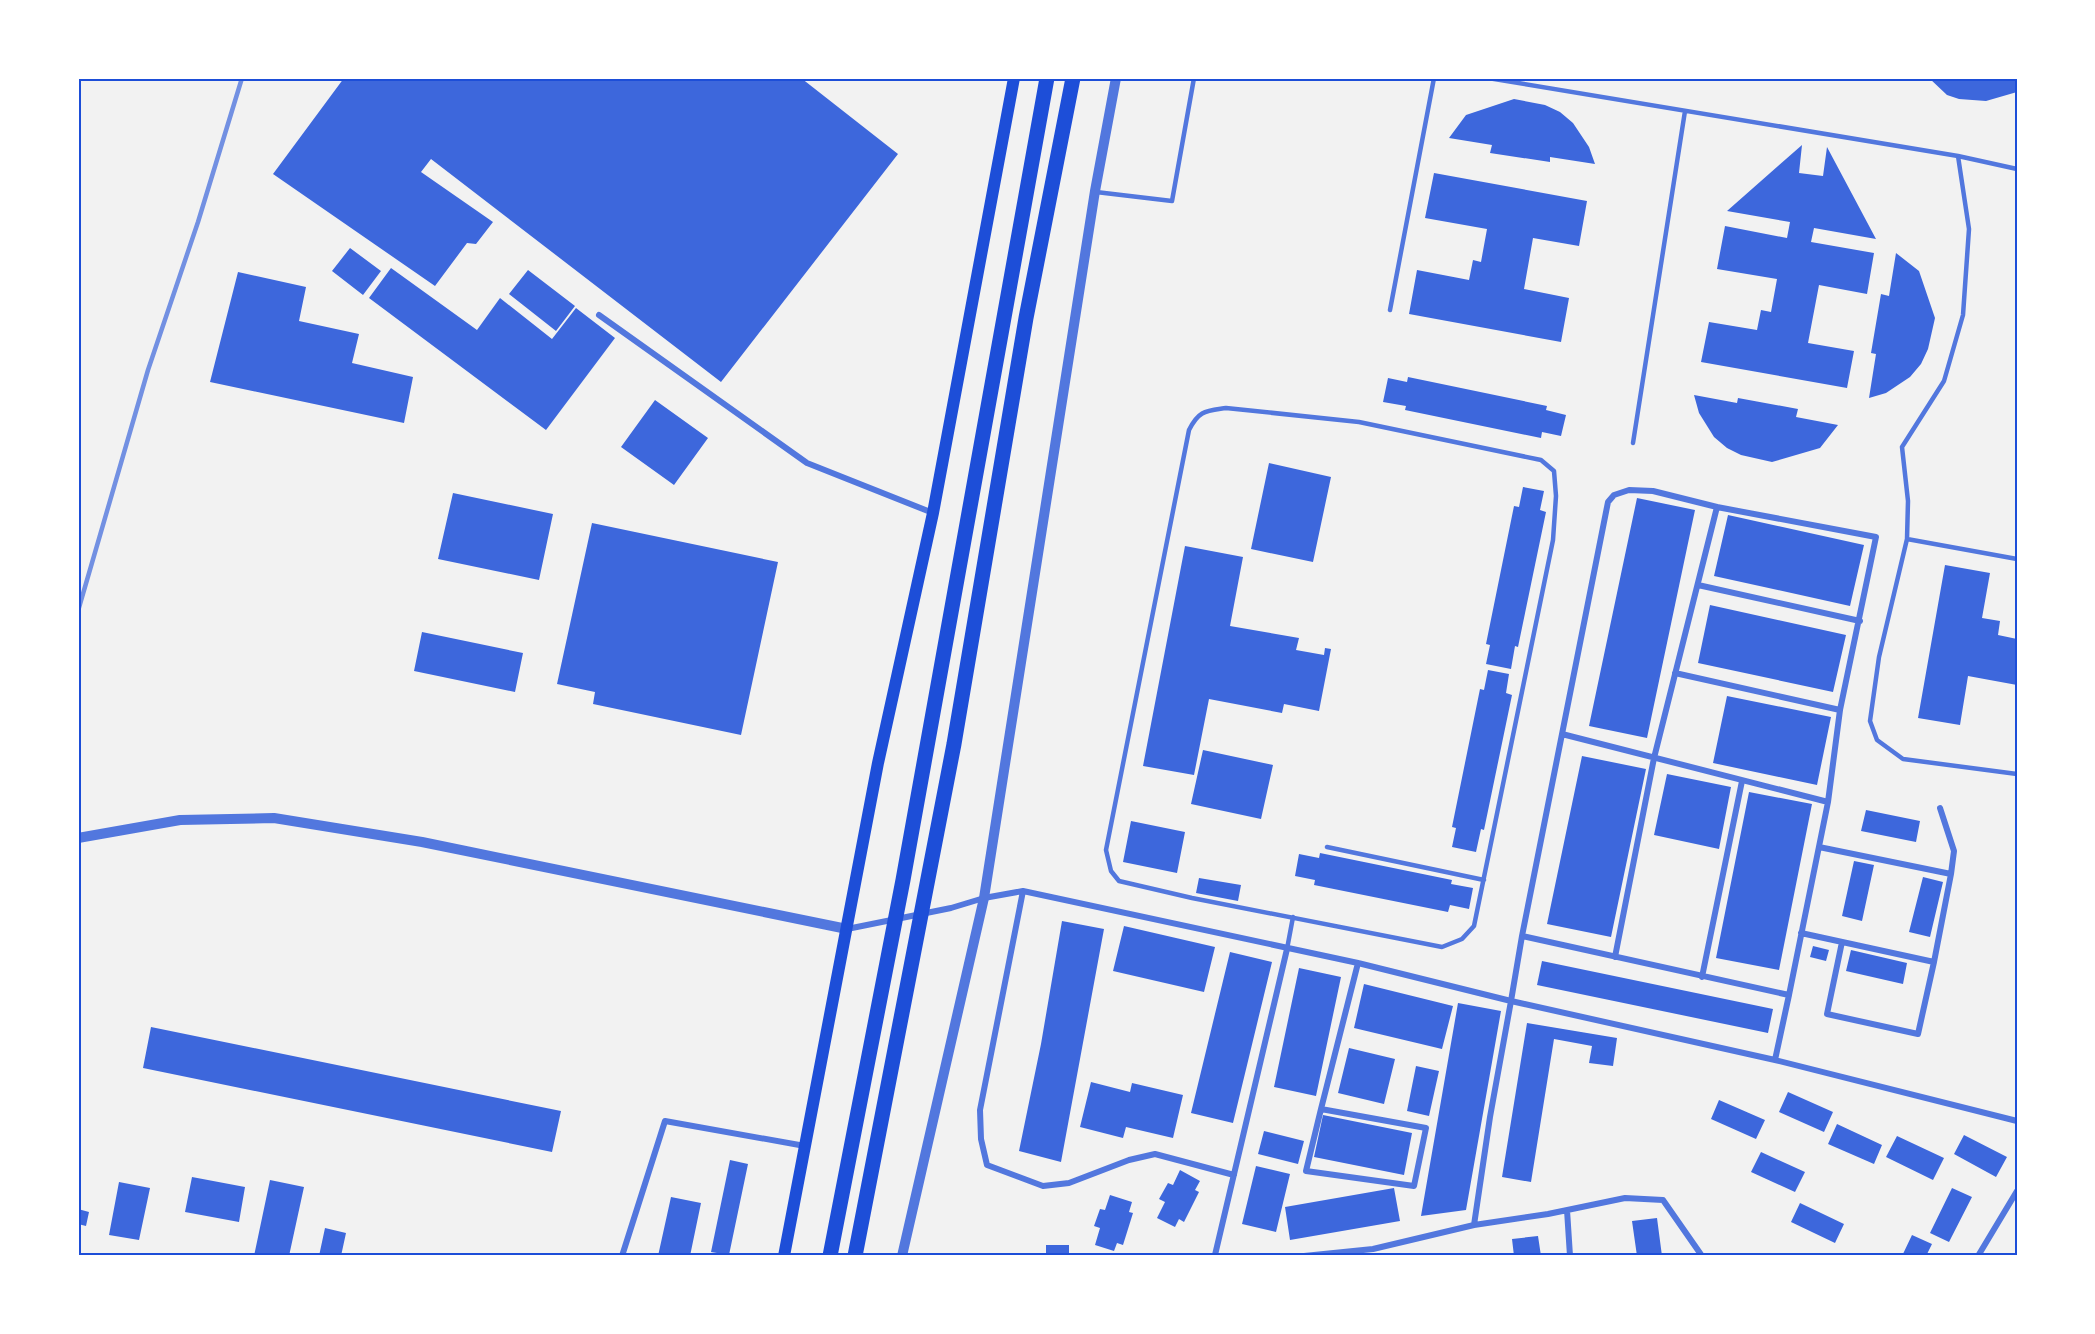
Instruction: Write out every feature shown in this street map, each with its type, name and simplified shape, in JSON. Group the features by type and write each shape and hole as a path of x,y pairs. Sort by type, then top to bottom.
{"main road":[{"path":"784,1256 878,763 933,513 1014,78"},
{"path":"830,1256 903,880 1047,78"},
{"path":"855,1256 954,744 1026,318 1073,78"}],"street":[{"path":"902,1256 984,898 1095,191 1116,78"},
{"path":"599,315 807,463 933,513"},
{"path":"1474,1225 1490,1117 1522,936 1608,502 1614,495 1629,490 1653,491 1717,507 1876,537 1840,710 1828,802 1775,1060"},
{"path":"1614,957 1654,758 1717,507"},
{"path":"1698,585 1860,621"},
{"path":"1675,673 1840,710"},
{"path":"1562,734 1828,802"},
{"path":"1702,977 1742,780"},
{"path":"1842,942 1827,1014 1918,1035 1954,850 1940,808"},
{"path":"78,838 180,820 274,818 422,842 847,929 1023,891 1358,963 1511,1001 1775,1060 2017,1120"},
{"path":"1819,847 1951,874"},
{"path":"1023,891 980,1110 981,1138 987,1165 1043,1186 1069,1183 1129,1160 1155,1154 1234,1175"},
{"path":"1801,933 1934,962"},
{"path":"1522,936 1789,995"},
{"path":"1246,1256 1212,1255 1234,1175 1287,949"},
{"path":"1321,1109 1426,1128 1414,1186 1306,1171 1321,1109 1358,963"},
{"path":"622,1256 665,1121 805,1146"},
{"path":"1978,1256 2017,1191"},
{"path":"1304,1256 1373,1249 1474,1225 1625,1198 1663,1200 1702,1256"},
{"path":"1567,1210 1570,1256"}],"lane":[{"path":"1095,191 1172,201 1194,78"},
{"path":"1390,310 1434,78"},
{"path":"1488,78 1958,156 2017,169"},
{"path":"1633,444 1685,111"},
{"path":"1958,156 1969,229 1963,315 1944,381 1902,447 1908,501 1906,539 1876,678 1870,721 1877,740 1903,759 2017,774"},
{"path":"1226,408 1359,422 1541,460 1554,471 1556,496 1553,540 1484,880 1474,926 1462,939 1442,946 1192,898 1119,880 1111,872 1106,850 1189,430 1195,418 1204,412 1226,408"},
{"path":"1906,539 2017,559"},
{"path":"1327,847 1484,880"},
{"path":"1287,949 1293,917"}],"building":[{"path":"344,78 697,78 702,81 704,78 801,78 898,154 721,382 431,159 421,172 493,222 476,244 467,243 435,286 273,174"},
{"path":"1929,78 2017,78 2017,92 1986,101 1959,99 1947,95"},
{"path":"1514,99 1545,105 1560,112 1573,123 1589,147 1595,164 1550,157 1550,162 1490,153 1492,145 1449,138 1466,115"},
{"path":"1802,145 1799,173 1823,176 1827,147 1876,239 1814,228 1811,242 1874,253 1867,294 1819,285 1808,343 1854,351 1847,388 1701,362 1709,322 1757,330 1761,310 1771,312 1777,279 1717,269 1725,226 1787,238 1790,222 1727,211"},
{"path":"1434,173 1587,201 1579,246 1533,238 1524,289 1569,298 1561,342 1409,314 1417,270 1469,280 1473,260 1481,262 1487,229 1425,218"},
{"path":"350,248 381,271 363,295 332,271"},
{"path":"1896,253 1919,271 1935,318 1928,349 1921,364 1910,377 1886,393 1869,398 1876,354 1871,353 1881,294 1889,296"},
{"path":"391,268 477,330 500,298 552,339 576,308 615,338 546,430 369,298"},
{"path":"528,270 575,306 556,331 509,294"},
{"path":"238,272 306,287 299,321 359,334 352,363 413,377 404,423 210,382"},
{"path":"1408,377 1547,406 1546,410 1566,415 1561,436 1542,432 1541,438 1405,410 1406,406 1383,402 1388,378 1407,382"},
{"path":"1694,395 1737,403 1738,398 1798,409 1796,417 1838,425 1820,448 1772,462 1741,455 1727,448 1714,437 1699,413"},
{"path":"655,400 708,438 674,485 621,447"},
{"path":"1269,463 1331,477 1313,562 1251,549"},
{"path":"1523,487 1544,491 1540,510 1546,512 1518,647 1515,646 1511,669 1486,664 1490,645 1486,644 1514,506 1519,507"},
{"path":"453,493 553,514 539,580 438,559"},
{"path":"1637,498 1695,510 1647,738 1589,726"},
{"path":"1728,515 1864,545 1850,606 1714,576"},
{"path":"592,523 778,562 741,735 593,704 595,692 557,684"},
{"path":"1185,546 1243,557 1230,626 1299,638 1296,650 1324,655 1325,648 1331,649 1319,711 1284,704 1282,713 1209,699 1194,775 1143,766"},
{"path":"1945,565 1990,573 1982,618 2000,621 1998,635 2017,639 2017,685 1968,676 1960,725 1918,718"},
{"path":"1710,605 1846,635 1833,692 1698,663"},
{"path":"422,632 523,653 515,692 414,671"},
{"path":"1488,670 1509,674 1506,693 1512,695 1484,830 1481,829 1476,852 1452,847 1456,828 1452,827 1480,689 1484,690"},
{"path":"1727,696 1831,717 1817,785 1713,763"},
{"path":"1203,750 1273,765 1261,819 1191,804"},
{"path":"1582,756 1646,769 1611,937 1547,924"},
{"path":"1667,774 1731,787 1719,849 1654,835"},
{"path":"1749,792 1812,804 1779,970 1716,958"},
{"path":"1866,810 1920,821 1916,842 1861,831"},
{"path":"1131,821 1185,832 1177,873 1123,862"},
{"path":"1320,853 1452,880 1451,884 1473,888 1469,909 1450,905 1448,912 1314,885 1315,880 1295,876 1299,854 1319,858"},
{"path":"1854,861 1874,865 1862,921 1842,916"},
{"path":"1923,877 1943,882 1930,937 1909,932"},
{"path":"1199,878 1241,885 1238,901 1196,893"},
{"path":"1062,921 1104,929 1061,1162 1019,1151 1041,1044"},
{"path":"1124,926 1215,947 1204,992 1113,971"},
{"path":"1813,946 1829,950 1826,961 1810,957"},
{"path":"1851,950 1907,963 1903,984 1846,971"},
{"path":"1230,952 1272,962 1233,1123 1191,1113"},
{"path":"1542,961 1773,1009 1768,1033 1537,985"},
{"path":"1299,968 1341,977 1316,1096 1274,1087"},
{"path":"1364,984 1453,1006 1442,1049 1354,1028"},
{"path":"1458,1003 1501,1011 1466,1210 1421,1216"},
{"path":"1527,1023 1617,1038 1613,1066 1589,1063 1592,1046 1554,1039 1531,1182 1502,1177"},
{"path":"151,1027 561,1111 552,1152 143,1068"},
{"path":"1349,1048 1395,1059 1384,1104 1338,1093"},
{"path":"1416,1066 1439,1071 1429,1116 1407,1111"},
{"path":"1091,1082 1130,1092 1132,1083 1183,1095 1173,1138 1126,1127 1123,1138 1080,1127"},
{"path":"1788,1092 1833,1112 1824,1132 1779,1112"},
{"path":"1719,1100 1765,1120 1756,1139 1711,1119"},
{"path":"1323,1115 1412,1133 1404,1175 1314,1157"},
{"path":"1837,1124 1882,1145 1874,1164 1828,1144"},
{"path":"1264,1131 1304,1141 1298,1164 1258,1154"},
{"path":"1964,1135 2007,1157 1996,1177 1954,1154"},
{"path":"1897,1136 1944,1158 1933,1180 1886,1157"},
{"path":"1761,1152 1805,1172 1795,1192 1751,1172"},
{"path":"730,1160 748,1164 729,1255 711,1252"},
{"path":"1256,1166 1290,1174 1276,1232 1242,1224"},
{"path":"1180,1170 1200,1181 1195,1190 1199,1192 1184,1222 1179,1219 1175,1227 1157,1218 1165,1202 1159,1199 1168,1183 1173,1185"},
{"path":"192,1177 245,1187 239,1222 185,1212"},
{"path":"270,1180 304,1187 289,1256 254,1256"},
{"path":"119,1182 150,1188 139,1240 109,1235"},
{"path":"1394,1188 1400,1221 1290,1240 1285,1207"},
{"path":"1952,1188 1972,1197 1949,1242 1930,1233"},
{"path":"1110,1195 1132,1202 1129,1212 1133,1213 1123,1245 1117,1243 1114,1251 1095,1245 1100,1228 1094,1226 1100,1209 1105,1210"},
{"path":"671,1197 701,1203 690,1256 658,1256"},
{"path":"1800,1203 1844,1224 1835,1243 1791,1222"},
{"path":"78,1209 89,1212 86,1226 78,1224"},
{"path":"1657,1218 1662,1256 1637,1256 1632,1221"},
{"path":"325,1228 346,1233 341,1256 319,1256"},
{"path":"1912,1235 1932,1244 1926,1256 1902,1256"},
{"path":"1538,1236 1541,1256 1514,1256 1512,1239"},
{"path":"1046,1245 1069,1245 1069,1256 1046,1256"}],"railway":[{"path":"78,611 148,370 198,222 242,78"}]}
